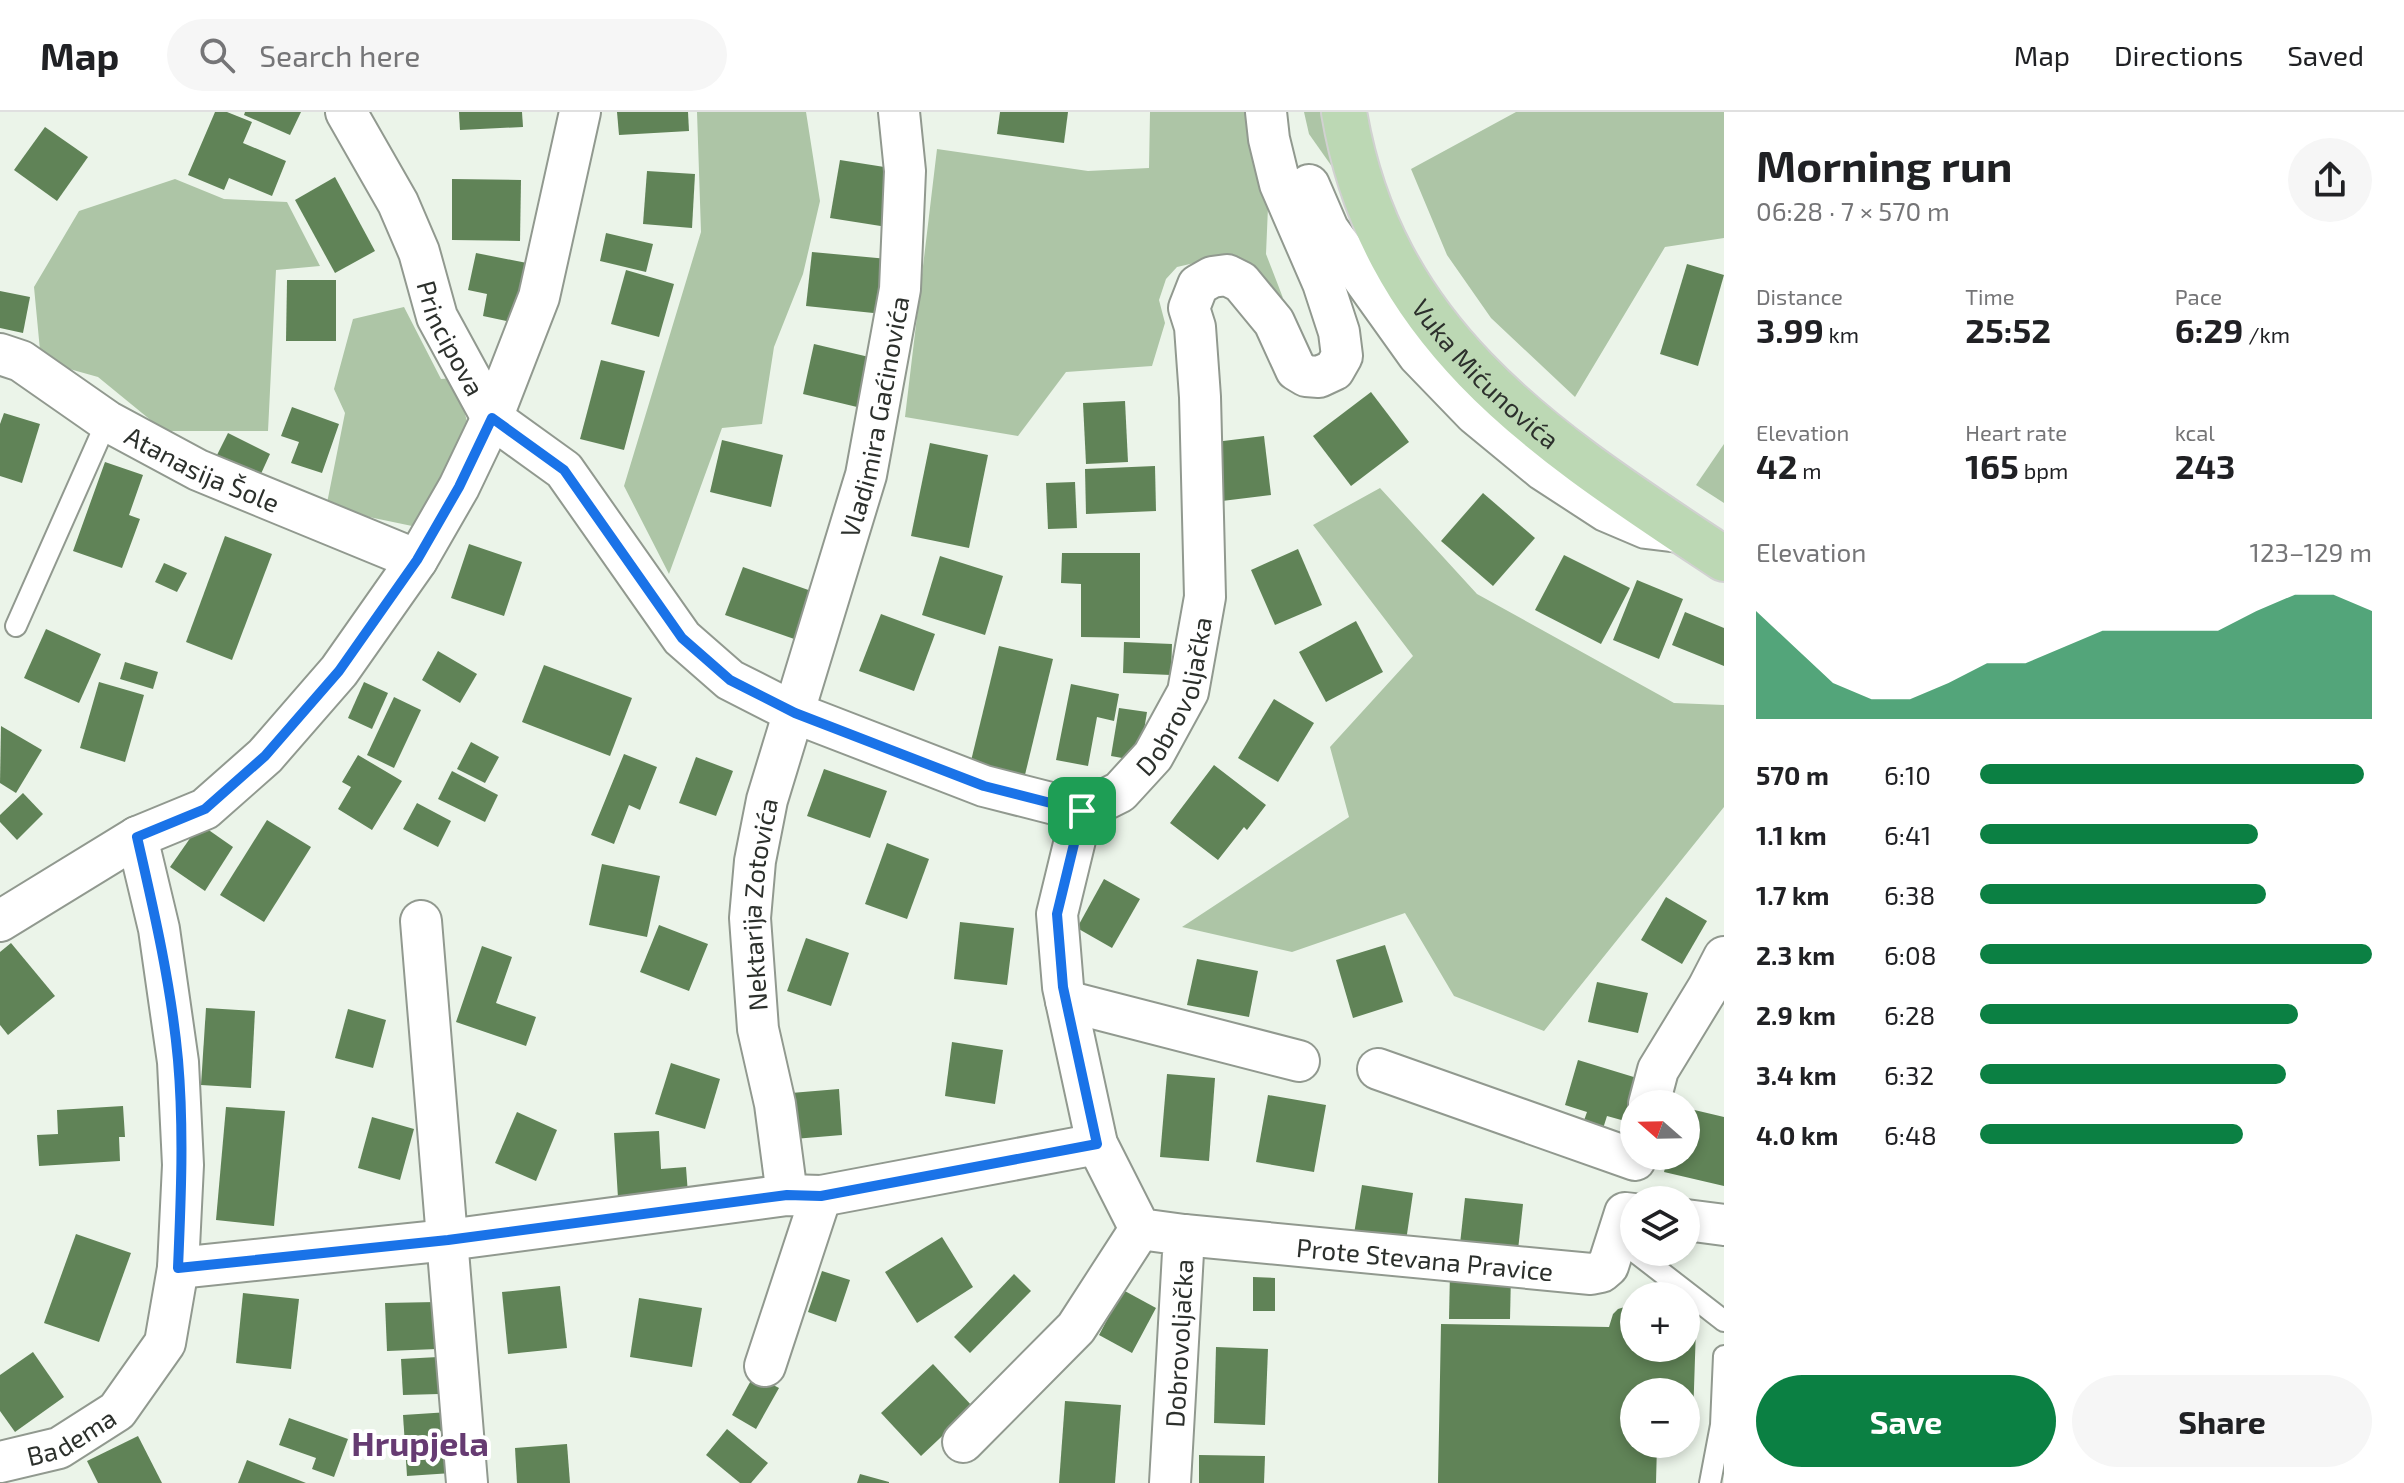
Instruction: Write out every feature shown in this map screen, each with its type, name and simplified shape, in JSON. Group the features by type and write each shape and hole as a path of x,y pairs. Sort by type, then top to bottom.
{"main road":[{"name":"Vuka Mićunovića","path":"1344,112 1368,199 1402,275 1423,310 1487,382 1537,428 1577,459 1724,559"}],"street":[{"name":"Principova","path":"346,112 398,203 419,252 437,317 492,418 564,470 682,638 730,680 795,713 984,786 1082,811"},
{"path":"0,921 137,837 205,809 265,756 339,671 417,560 459,487 492,418 539,297 580,112"},
{"name":"Vladimira Gaćinovića","path":"795,713 866,475 900,289 905,171 899,112"},
{"name":"Dobrovoljačka","path":"1082,811 1120,792 1137,774 1153,756 1188,692 1205,597 1200,381 1195,327 1189,308 1198,285 1212,277 1227,275 1241,282 1274,322 1296,370 1306,376 1319,377 1334,370 1342,356 1339,332 1323,283 1280,184 1266,112"},
{"path":"1277,112 1328,229 1428,365 1475,414 1543,470 1606,511 1646,528 1685,533"},
{"name":"Atanasija Šole","path":"0,354 21,361 107,421 198,470 417,560"},
{"name":"Nektarija Zotovića","path":"765,1366 804,1196 775,1104 758,1029 750,918 755,861 767,800 795,713"},
{"path":"963,1442 1076,1328 1140,1229 1097,1144 1066,1001 1057,914 1082,811"},
{"name":"Badema","path":"8,1466 59,1448 117,1411 165,1343 178,1268 183,1165 178,1062 159,929 137,837"},
{"path":"421,921 467,1483"},
{"path":"1653,1090 1658,1070 1724,957"},
{"path":"1066,1001 1299,1061"},
{"name":"Prote Stevana Pravice","path":"1378,1069 1620,1152"},
{"path":"178,1268 448,1240 804,1196 1097,1144"},
{"path":"1700,1222 1724,1225"},
{"name":"Dobrovoljačka","path":"1140,1229 1184,1235 1170,1483"},
{"name":"Prote Stevana Pravice","path":"1184,1235 1591,1274 1601,1272 1608,1266 1620,1248"}],"lane":[{"path":"16,626 107,421"},
{"path":"1664,1266 1724,1321"},
{"path":"1710,1483 1721,1425 1724,1356"}],"green space":[{"path":"697,112 806,112 820,201 803,274 774,347 762,424 722,428 669,574 624,486 701,232"},
{"path":"1150,112 1256,112 1270,160 1266,254 1283,298 1203,261 1177,267 1166,279 1159,300 1165,323 1152,366 1066,372 1018,436 905,417 937,149 1088,171 1149,168"},
{"path":"1304,112 1335,112 1340,178 1309,134"},
{"path":"1516,112 1724,112 1724,238 1665,247 1575,397 1491,318 1447,255 1411,169"},
{"path":"175,179 224,199 287,202 320,266 276,270 268,431 164,431 98,377 41,361 34,287 79,211"},
{"path":"404,307 441,379 455,378 475,450 436,531 326,508 345,413 334,389 353,319"},
{"path":"1724,444 1724,503 1696,485"},
{"path":"1380,488 1477,594 1674,703 1724,705 1724,807 1544,1031 1454,996 1405,913 1292,952 1182,927 1349,817 1330,747 1413,656 1313,525"}],"building":[{"path":"215,112 227,112 252,122 243,143 286,161 272,196 229,178 224,190 188,175"},
{"path":"245,112 301,112 290,135 244,115"},
{"path":"459,112 522,112 523,127 460,130"},
{"path":"617,112 688,112 689,131 619,135"},
{"path":"1000,112 1068,112 1064,143 997,134"},
{"path":"45,127 88,157 57,201 14,170"},
{"path":"840,160 897,169 887,227 830,218"},
{"path":"647,171 695,174 692,228 643,224"},
{"path":"335,177 375,251 335,273 295,200"},
{"path":"452,179 521,180 520,241 452,240"},
{"path":"606,233 653,244 646,272 600,261"},
{"path":"812,252 888,259 883,314 806,306"},
{"path":"476,253 532,264 521,324 483,316 487,294 468,290"},
{"path":"1687,264 1724,275 1698,366 1660,354"},
{"path":"626,270 674,284 659,337 611,324"},
{"path":"287,280 336,280 336,341 286,341"},
{"path":"0,291 30,297 23,333 0,328"},
{"path":"814,344 869,357 857,407 803,394"},
{"path":"601,360 645,371 624,450 580,439"},
{"path":"1371,392 1409,442 1351,486 1313,436"},
{"path":"1125,401 1128,462 1086,464 1083,403"},
{"path":"292,407 339,424 322,473 291,463 299,442 281,436"},
{"path":"4,413 40,424 22,483 0,476 0,424"},
{"path":"228,433 270,454 260,476 217,455"},
{"path":"1264,436 1271,495 1222,501 1215,442"},
{"path":"722,440 783,455 771,507 710,492"},
{"path":"930,443 988,455 969,548 911,536"},
{"path":"105,462 143,475 129,515 140,519 122,568 73,551"},
{"path":"1155,466 1156,511 1086,514 1085,469"},
{"path":"1075,482 1077,528 1048,529 1046,483"},
{"path":"1483,493 1535,538 1493,586 1441,541"},
{"path":"225,536 272,554 232,660 186,642"},
{"path":"469,544 522,562 504,616 451,598"},
{"path":"1298,549 1322,605 1275,625 1251,570"},
{"path":"1062,553 1140,553 1140,638 1081,637 1081,584 1061,583"},
{"path":"1564,555 1630,588 1601,644 1535,610"},
{"path":"940,556 1003,576 985,635 922,615"},
{"path":"164,563 187,573 177,592 155,582"},
{"path":"743,567 817,593 800,641 725,615"},
{"path":"1637,580 1683,599 1659,659 1613,640"},
{"path":"1685,612 1724,628 1724,666 1672,645"},
{"path":"881,614 935,634 914,691 859,671"},
{"path":"1356,621 1383,672 1326,702 1299,652"},
{"path":"46,629 101,654 79,703 24,678"},
{"path":"1124,642 1172,644 1171,675 1123,673"},
{"path":"999,646 1053,659 1023,783 969,769"},
{"path":"438,651 477,674 460,703 422,680"},
{"path":"125,662 158,672 153,689 120,679"},
{"path":"544,665 632,698 610,756 522,722"},
{"path":"99,682 144,695 125,762 80,748"},
{"path":"364,682 388,693 372,729 348,718"},
{"path":"1071,684 1119,694 1114,721 1097,717 1088,766 1056,760"},
{"path":"394,697 421,710 394,768 367,755"},
{"path":"1274,699 1314,723 1278,782 1238,758"},
{"path":"1119,708 1147,712 1139,761 1111,756"},
{"path":"1,726 42,750 16,793 0,783"},
{"path":"471,742 499,757 485,783 457,769"},
{"path":"624,754 657,767 640,810 629,805 614,844 591,835"},
{"path":"358,755 402,781 372,830 338,809 351,787 342,782"},
{"path":"696,757 733,771 716,816 679,803"},
{"path":"1214,765 1266,805 1218,860 1170,823"},
{"path":"824,769 887,791 870,838 807,816"},
{"path":"452,771 498,795 485,822 438,799"},
{"path":"23,793 43,814 17,840 0,822 0,815"},
{"path":"417,803 451,821 438,847 403,829"},
{"path":"267,820 311,847 264,922 220,895"},
{"path":"200,824 233,847 205,891 170,867"},
{"path":"887,843 929,859 907,919 865,904"},
{"path":"602,864 660,876 647,937 589,925"},
{"path":"1104,879 1140,899 1112,948 1077,928"},
{"path":"1666,897 1707,921 1682,964 1641,940"},
{"path":"960,922 1014,928 1007,985 954,979"},
{"path":"659,925 708,944 689,991 640,972"},
{"path":"806,938 849,953 831,1006 787,991"},
{"path":"11,943 55,996 8,1035 0,1025 0,952"},
{"path":"1385,945 1403,1002 1353,1018 1336,960"},
{"path":"482,946 512,957 496,1003 536,1017 526,1046 456,1022"},
{"path":"1197,959 1258,971 1249,1017 1187,1005"},
{"path":"1597,982 1648,993 1638,1033 1588,1022"},
{"path":"206,1008 255,1011 251,1088 201,1085"},
{"path":"348,1009 386,1020 373,1068 335,1058"},
{"path":"952,1042 1003,1050 995,1104 945,1096"},
{"path":"1578,1060 1637,1078 1634,1090 1620,1090 1620,1120 1607,1116 1600,1138 1580,1132 1587,1112 1565,1105"},
{"path":"671,1063 720,1079 705,1129 655,1114"},
{"path":"1167,1074 1215,1078 1209,1161 1160,1157"},
{"path":"839,1089 842,1135 794,1139 791,1093"},
{"path":"1268,1095 1326,1105 1314,1172 1256,1162"},
{"path":"123,1106 125,1137 119,1137 120,1161 39,1166 37,1135 58,1134 57,1110"},
{"path":"226,1107 285,1111 274,1226 216,1220"},
{"path":"1700,1111 1724,1117 1724,1186 1664,1172 1700,1170"},
{"path":"517,1112 557,1130 536,1181 495,1163"},
{"path":"372,1117 414,1129 400,1180 358,1168"},
{"path":"659,1131 661,1169 686,1167 688,1194 618,1198 614,1133"},
{"path":"1362,1185 1413,1193 1406,1241 1354,1234"},
{"path":"1465,1198 1523,1204 1518,1250 1460,1244"},
{"path":"76,1234 131,1253 99,1342 44,1323"},
{"path":"942,1237 973,1287 917,1323 885,1272"},
{"path":"822,1271 850,1280 836,1322 808,1312"},
{"path":"1450,1272 1511,1273 1510,1319 1449,1319"},
{"path":"1014,1274 1031,1291 970,1353 954,1337"},
{"path":"1253,1277 1275,1278 1275,1311 1253,1311"},
{"path":"560,1286 567,1348 508,1354 502,1292"},
{"path":"1123,1290 1156,1308 1132,1353 1099,1335"},
{"path":"243,1293 299,1299 291,1369 236,1363"},
{"path":"639,1298 702,1308 692,1367 630,1357"},
{"path":"436,1302 437,1349 387,1351 385,1303"},
{"path":"1618,1309 1620,1362 1695,1362 1694,1378 1620,1378 1620,1458 1657,1458 1656,1483 1438,1483 1441,1324 1609,1327"},
{"path":"1216,1347 1268,1349 1265,1425 1214,1423"},
{"path":"33,1352 64,1397 15,1432 0,1411 0,1375"},
{"path":"438,1357 439,1394 403,1395 401,1359"},
{"path":"933,1364 973,1407 921,1456 881,1413"},
{"path":"754,1375 779,1388 756,1429 732,1415"},
{"path":"1065,1401 1121,1405 1115,1483 1059,1483"},
{"path":"449,1412 452,1473 407,1476 403,1415"},
{"path":"289,1418 348,1439 334,1477 312,1469 316,1458 279,1445"},
{"path":"727,1429 768,1463 751,1483 740,1483 706,1455"},
{"path":"138,1436 162,1483 98,1483 87,1461"},
{"path":"567,1444 570,1483 517,1483 515,1448"},
{"path":"1199,1455 1265,1456 1264,1483 1199,1483"},
{"path":"247,1460 306,1483 238,1483"},
{"path":"860,1474 889,1482 889,1483 857,1483"}],"district":[{"name":"Hrupjela","path":"420,1442"}],"route":[{"path":"492,418 564,470 682,638 730,680 795,713 984,786 1082,811 1057,914 1063,987 1097,1144 821,1196 787,1195 448,1240 178,1268 183,1165 178,1062 159,929 137,837 205,809 265,756 339,671 417,560 459,487 492,418"}]}
